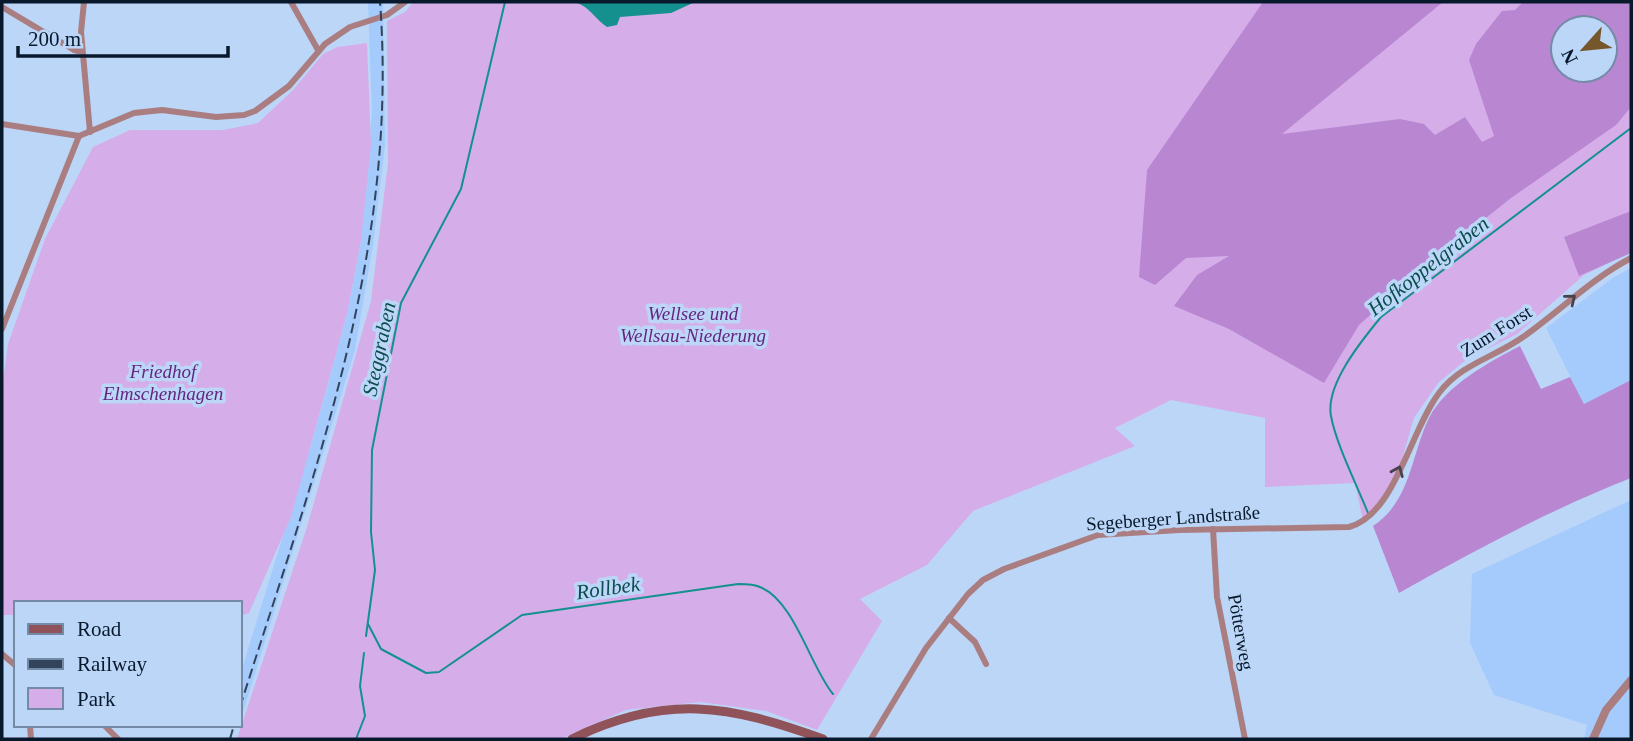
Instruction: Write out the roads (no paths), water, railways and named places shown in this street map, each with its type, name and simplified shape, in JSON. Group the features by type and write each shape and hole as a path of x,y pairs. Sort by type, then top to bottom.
{"main road":[{"path":"572,739 625,718 698,708 755,715 823,739"}],"street":[{"path":"84,2 82,52 90,132"},
{"path":"291,2 317,50"},
{"path":"2,124 79,136 134,113 162,110 233,118 255,111 289,86 317,50 350,27 387,15 405,2"},
{"path":"2,7 74,50 82,52"},
{"path":"2,329 79,136"},
{"name":"Zum Forst","path":"1359,524 1383,502 1419,422 1440,390 1469,365 1521,339 1592,282 1631,258"},
{"name":"Segeberger Landstraße","path":"871,739 926,648 983,580 1080,539 1113,533 1359,524"},
{"name":"Pötterweg","path":"1213,529 1217,597 1245,739"},
{"path":"949,618 975,642 986,664"},
{"path":"1593,739 1606,710 1631,680"}],"waterway":[{"name":"Steggraben","path":"366,636 375,570 371,532 372,450 401,303 461,189 505,2"},
{"name":"Hofkoppelgraben","path":"1368,513 1342,452 1331,416 1331,404 1339,377 1355,350 1381,317 1631,128"},
{"name":"Rollbek","path":"368,624 381,649 426,673 439,672 522,615 738,584 752,585 772,594 783,606 833,694"},
{"name":"Steggraben","path":"356,739 365,716 360,686 364,653"}],"railway":[{"path":"242,701 322,447 364,273 377,185 382,94 380,2"},
{"path":"230,739 233,727"}],"park label":[{"name":"Wellsee und Wellsau-Niederung","path":"693,324"},
{"name":"Friedhof Elmschenhagen","path":"163,382"}]}
